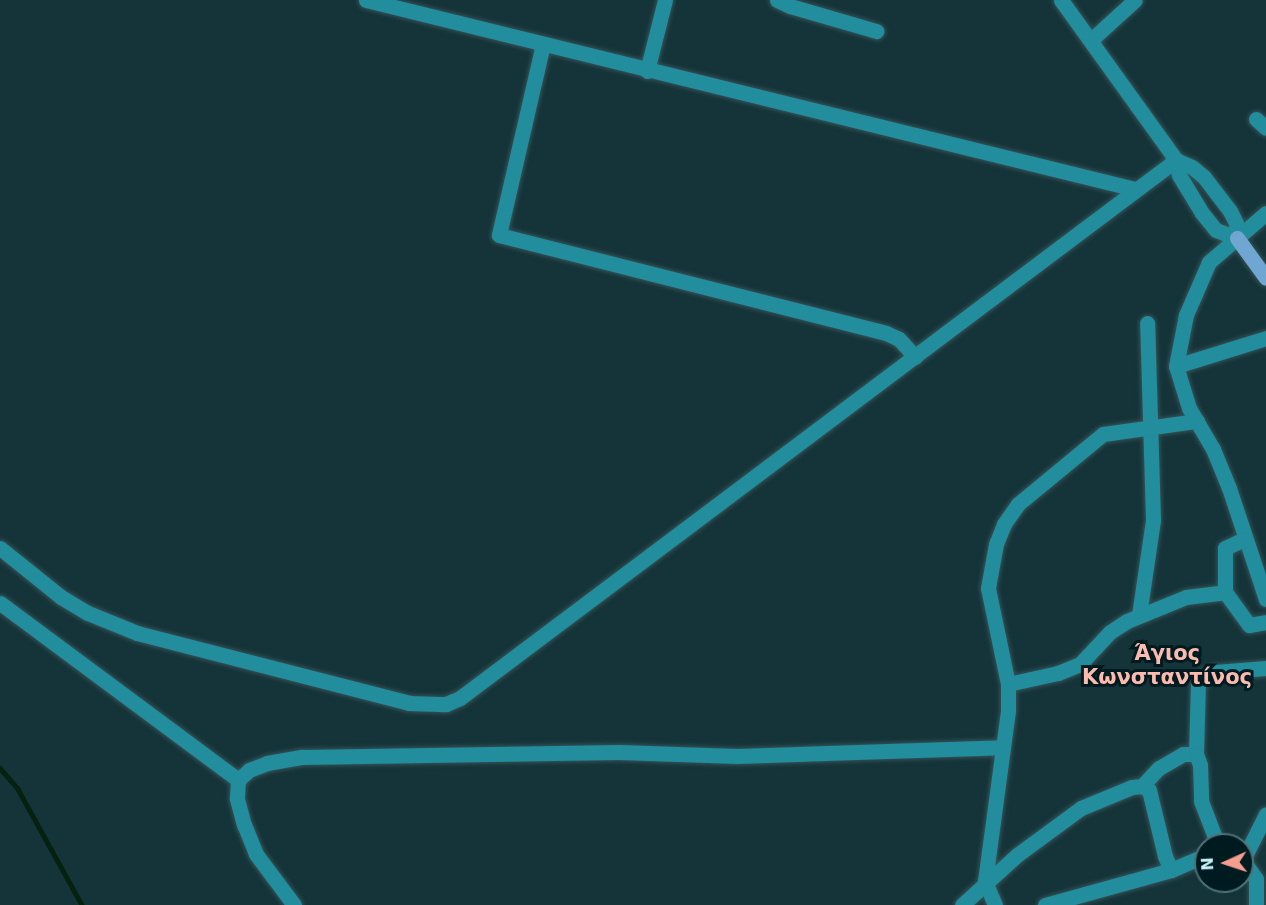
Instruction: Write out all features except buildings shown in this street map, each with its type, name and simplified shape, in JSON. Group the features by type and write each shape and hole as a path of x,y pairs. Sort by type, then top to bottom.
{"main road":[{"path":"1237,238 1266,278"}],"street":[{"path":"366,0 647,71 1135,189"},
{"path":"647,71 665,0"},
{"path":"777,0 876,32"},
{"path":"1061,0 1176,160 1188,192 1211,224 1224,235 1237,238"},
{"path":"1091,40 1135,0"},
{"path":"543,44 499,235 886,333 899,339 915,357"},
{"path":"0,549 61,597 88,614 137,633 409,703 446,704 460,698 1176,160"},
{"path":"1176,160 1192,167 1204,177 1236,223 1237,238"},
{"path":"1266,213 1214,257 1202,276 1186,315 1176,366 1184,397 1213,449 1229,488 1244,539 1266,599"},
{"path":"1139,615 1153,520 1147,323"},
{"path":"1176,366 1266,338"},
{"path":"995,905 985,881 1008,711 1008,684 988,588 996,544 1004,524 1018,504 1103,434 1197,421"},
{"path":"1244,539 1225,548 1225,592 1249,625 1266,622"},
{"path":"1008,684 1059,673 1080,664 1110,632 1139,615 1186,597 1225,592"},
{"path":"0,603 238,780"},
{"path":"1213,833 1201,801 1200,765 1196,754 1198,684 1207,674 1215,672 1266,668"},
{"path":"294,905 256,855 244,825 237,798 238,780 249,770 267,763 302,757 620,752 748,756 1003,747"},
{"path":"962,905 985,881 1081,808 1109,795 1142,786 1159,768 1183,754 1196,754"},
{"path":"1142,786 1149,790 1171,870"},
{"path":"1254,836 1266,814"},
{"path":"1045,905 1171,870 1194,860"},
{"path":"1256,905 1262,884"}],"waterway":[{"path":"0,768 18,789 82,905"}],"district":[{"name":"Άγιος Κωνσταντίνος","path":"1167,665"}]}
